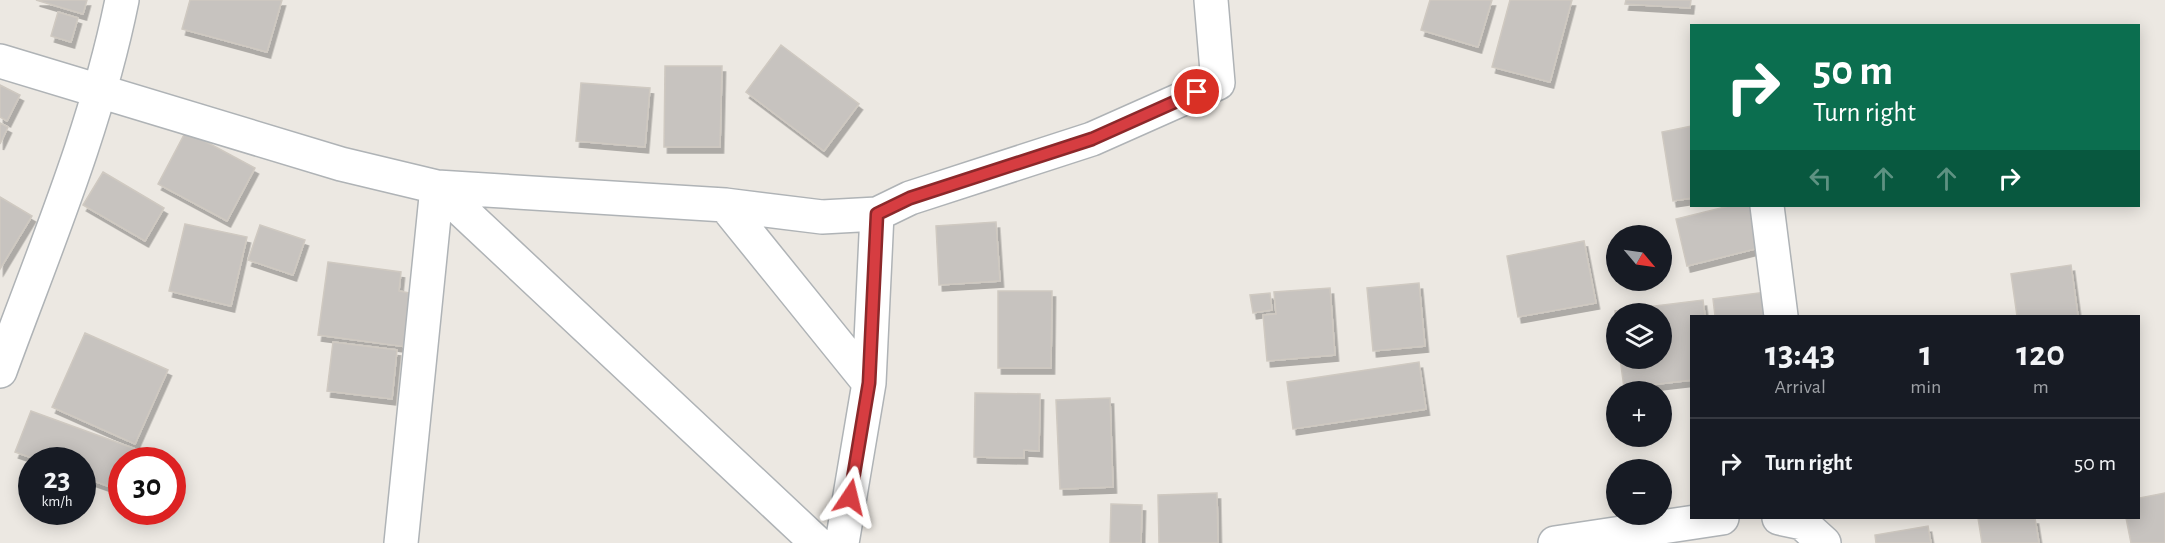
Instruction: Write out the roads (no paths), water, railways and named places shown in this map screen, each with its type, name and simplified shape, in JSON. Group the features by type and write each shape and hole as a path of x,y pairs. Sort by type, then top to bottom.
{"street":[{"path":"0,371 74,177 122,0"},
{"path":"0,61 341,164 437,187 725,205 822,217 877,214 910,198 1092,139 1218,83 1211,0"},
{"path":"401,543 437,187"},
{"path":"437,187 818,543"},
{"path":"725,205 869,383"},
{"path":"1767,207 1781,315"},
{"path":"842,543 869,383 877,214"},
{"path":"1562,543 1716,519"}]}
